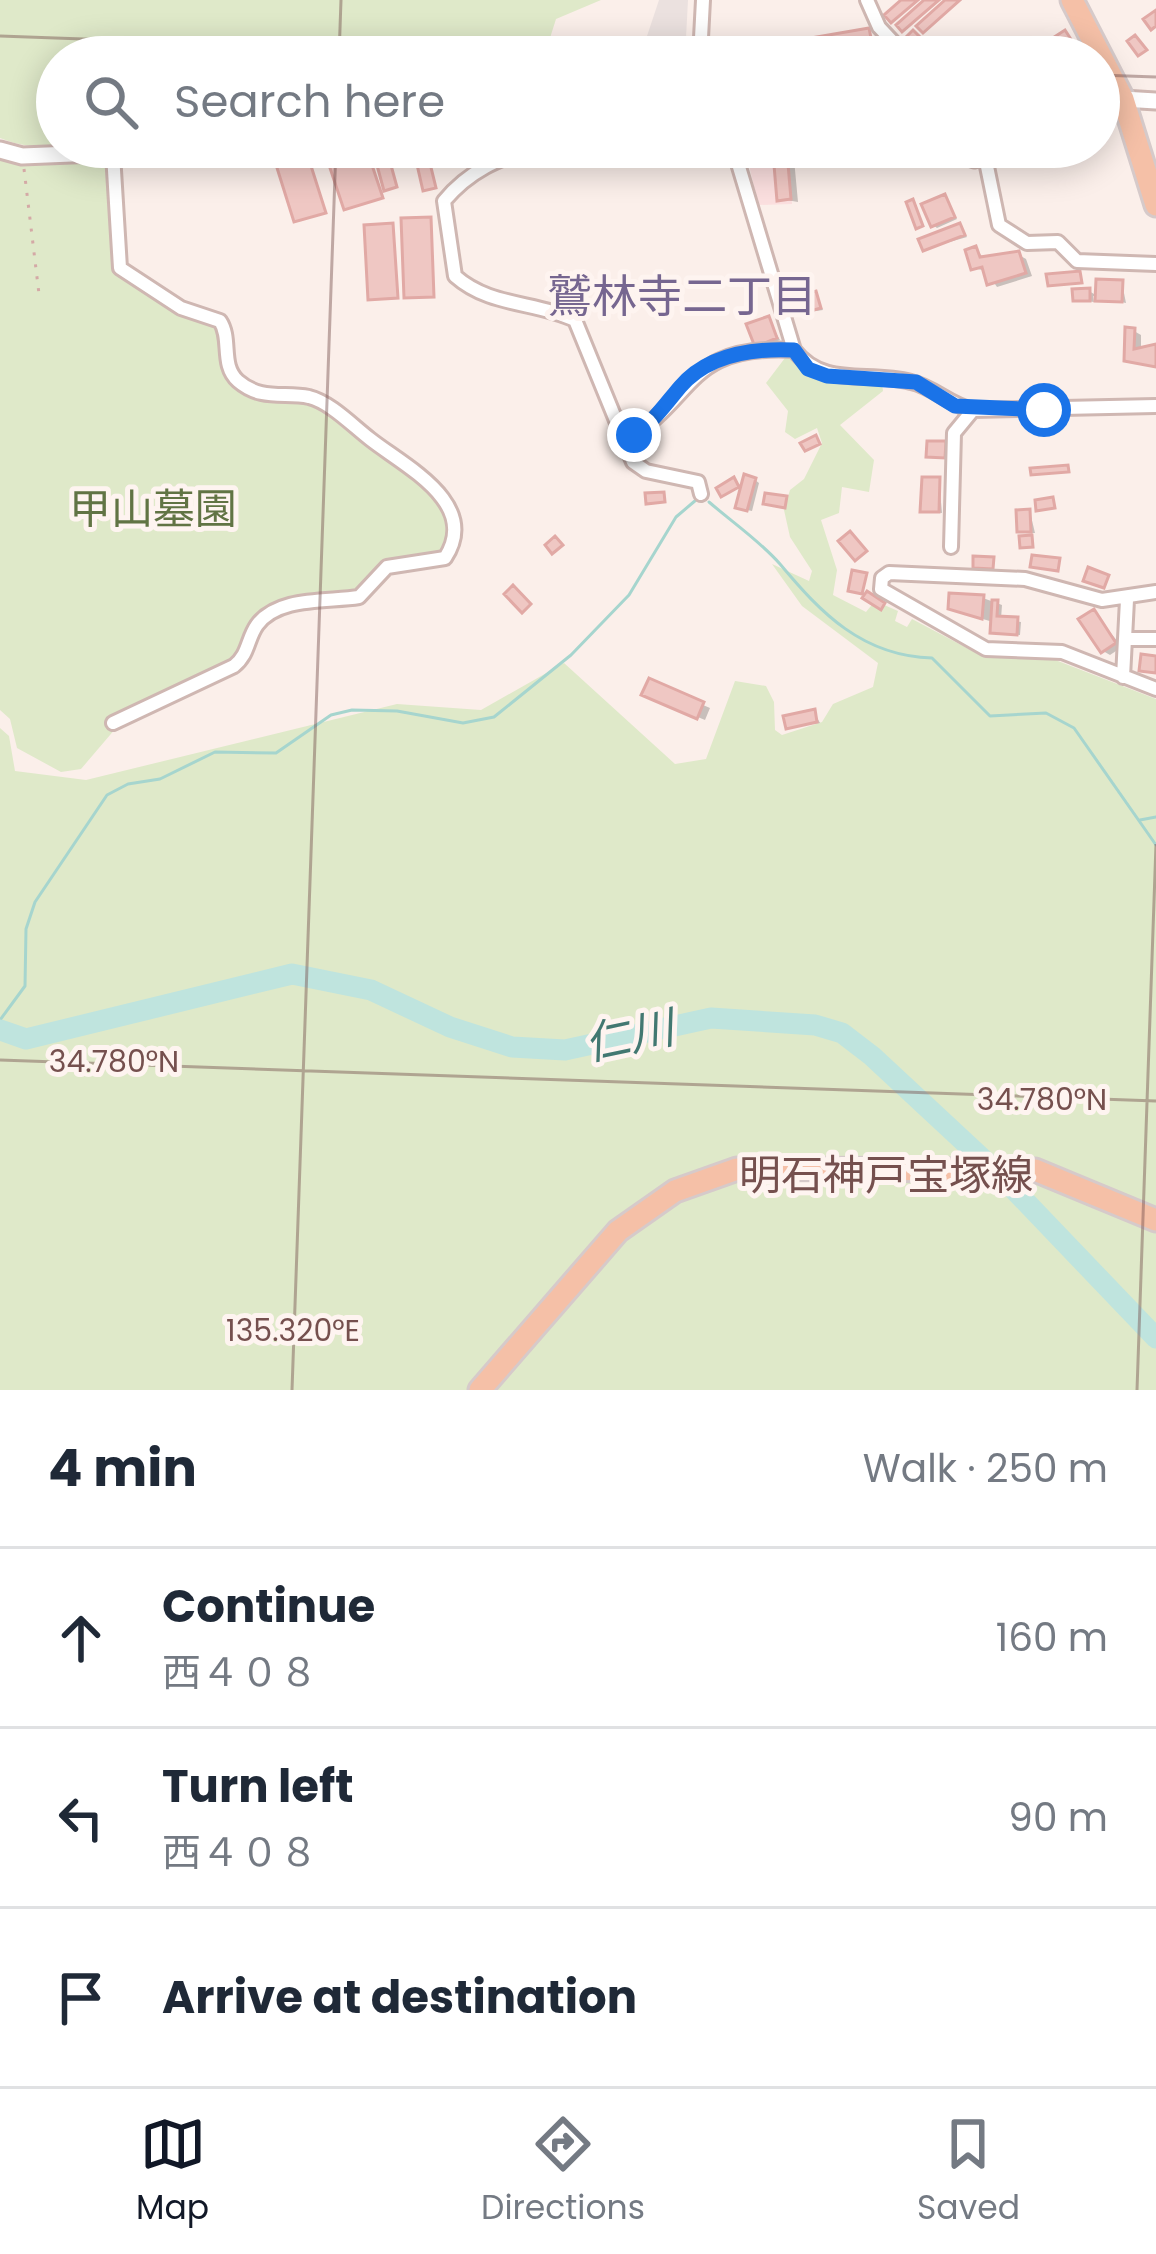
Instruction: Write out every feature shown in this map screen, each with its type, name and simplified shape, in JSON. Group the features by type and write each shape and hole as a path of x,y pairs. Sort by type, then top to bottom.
{"main road":[{"path":"1072,0 1091,36"},
{"path":"1120,93 1156,205"},
{"name":"明石神戸宝塚線","path":"479,1390 599,1248 674,1191 736,1169 1028,1170 1156,1220"}],"street":[{"path":"701,36 703,0"},
{"path":"867,0 887,36"},
{"path":"1120,100 1156,101"},
{"path":"0,150 36,156"},
{"path":"113,723 234,666 245,657 257,625 275,613 301,602 359,597 387,567 445,558 453,530 440,492 425,477 311,397 264,395 238,381 230,370 220,321 181,308 120,268 114,168"},
{"path":"481,168 462,180 445,201 455,276 492,300 554,310 575,320 622,442 646,471 698,482 701,494"},
{"path":"739,168 794,350 808,369 827,376 916,382 955,406 973,410 1156,406"},
{"path":"987,168 998,225 1019,240 1058,242 1077,261 1156,264"},
{"path":"622,442 650,424 682,383 714,362 762,349 794,350"},
{"path":"951,547 952,443 973,410"},
{"path":"1156,592 1127,600 1102,600 1024,579 889,573 881,589 986,649 1045,649 1156,689"},
{"path":"1123,677 1127,600"},
{"path":"1125,639 1156,639"}],"path":[{"path":"22,156 39,294"}],"shaded area":[{"path":"659,0 688,0 686,36 647,36"},
{"path":"750,168 789,168 792,204 758,205"}],"green space":[{"path":"0,0 601,0 556,19 551,36 36,36 36,146 0,138"},
{"name":"甲山墓園","path":"0,159 36,163 36,168 110,168 115,270 217,324 222,357 263,399 311,403 422,479 443,509 449,531 442,555 386,563 357,593 272,609 240,655 116,728 81,769 61,772 17,748 10,719 0,710"},
{"path":"788,354 820,379 840,382 881,377 883,391 840,425 874,460 869,492 842,487 839,513 821,520 837,570 833,595 866,612 875,601 898,611 895,621 907,627 912,619 982,656 1045,656 1156,699 1156,1390 0,1390 0,728 9,736 15,771 86,780 397,704 481,710 564,663 675,764 706,759 735,681 766,686 774,702 775,730 782,735 822,722 833,704 873,687 878,663 802,606 772,564 809,581 812,571 790,537 784,510 790,490 804,479 822,443 817,428 795,439 785,432 788,411 766,383"}],"building":[{"path":"901,0 918,0 891,23 884,15"},
{"path":"924,0 939,0 902,32 896,25"},
{"path":"945,0 960,0 923,33 916,26"},
{"path":"1156,10 1156,26 1151,30 1143,19"},
{"path":"869,28 871,36 823,36"},
{"path":"1135,35 1147,50 1138,56 1127,41"},
{"path":"277,168 312,168 326,213 294,222"},
{"path":"330,168 373,168 383,198 344,210"},
{"path":"378,168 392,168 397,187 384,191"},
{"path":"418,168 431,168 436,188 423,191"},
{"path":"774,168 788,168 791,199 777,201"},
{"path":"945,194 955,217 931,227 921,204"},
{"path":"913,199 923,226 916,229 906,202"},
{"path":"431,217 434,297 404,298 401,218"},
{"path":"393,223 398,298 368,300 364,225"},
{"path":"960,223 965,235 923,251 918,239"},
{"path":"976,246 980,257 1019,251 1026,273 987,285 982,267 971,270 965,250"},
{"path":"1080,271 1082,283 1048,286 1046,274"},
{"path":"1096,279 1123,280 1122,302 1095,301"},
{"path":"1090,288 1090,301 1073,301 1072,289"},
{"path":"816,291 821,308 793,316 788,299"},
{"path":"769,316 777,338 755,347 746,324"},
{"path":"1125,327 1135,328 1134,349 1156,344 1156,367 1124,361"},
{"path":"647,430 654,440 639,449 633,439"},
{"path":"816,435 820,444 805,451 800,443"},
{"path":"927,441 946,441 945,458 926,457"},
{"path":"1068,465 1069,472 1031,475 1030,468"},
{"path":"744,474 756,478 747,511 735,508"},
{"path":"734,477 739,487 721,497 716,488"},
{"path":"922,477 940,477 939,512 920,512"},
{"path":"664,492 665,502 646,504 645,493"},
{"path":"765,493 787,496 785,508 763,504"},
{"path":"1053,497 1055,508 1036,511 1035,500"},
{"path":"1030,509 1031,532 1017,532 1016,510"},
{"path":"850,531 867,551 855,561 838,541"},
{"path":"1032,535 1033,547 1020,548 1019,536"},
{"path":"555,536 563,545 552,554 545,545"},
{"path":"1032,555 1060,558 1058,571 1030,567"},
{"path":"973,556 994,557 993,569 973,568"},
{"path":"1088,567 1109,575 1104,588 1083,581"},
{"path":"852,570 867,573 862,594 848,591"},
{"path":"513,585 531,604 522,613 504,594"},
{"path":"867,591 885,603 881,610 862,598"},
{"path":"949,593 984,595 982,619 948,609"},
{"path":"992,600 998,600 997,616 1018,617 1017,635 990,633"},
{"path":"1094,609 1116,643 1101,653 1078,619"},
{"path":"1141,654 1156,656 1156,673 1139,671"},
{"path":"649,678 704,702 697,719 641,695"},
{"path":"815,709 817,722 786,729 783,716"}],"waterway":[{"path":"0,1020 25,986 26,929 35,902 107,795 128,784 160,779 215,752 276,753 331,715 352,710 397,711 463,723 494,717 571,655 629,595 676,517 696,500"},
{"path":"709,502 764,547 845,629 884,649 932,658 990,716 1046,713 1074,728 1156,845"},
{"path":"1140,820 1156,817"},
{"name":"仁川","path":"0,1030 26,1039 292,974 371,990 450,1027 512,1047 565,1050 711,1018 815,1025 842,1033 872,1056 1001,1176 1156,1338"}],"district":[{"name":"鷲林寺二丁目","path":"682,296"}],"route":[{"path":"634,435 666,408 682,383 731,354 762,349 794,350 808,369 827,376 874,375 916,382 955,406 973,410 1044,410"}]}
